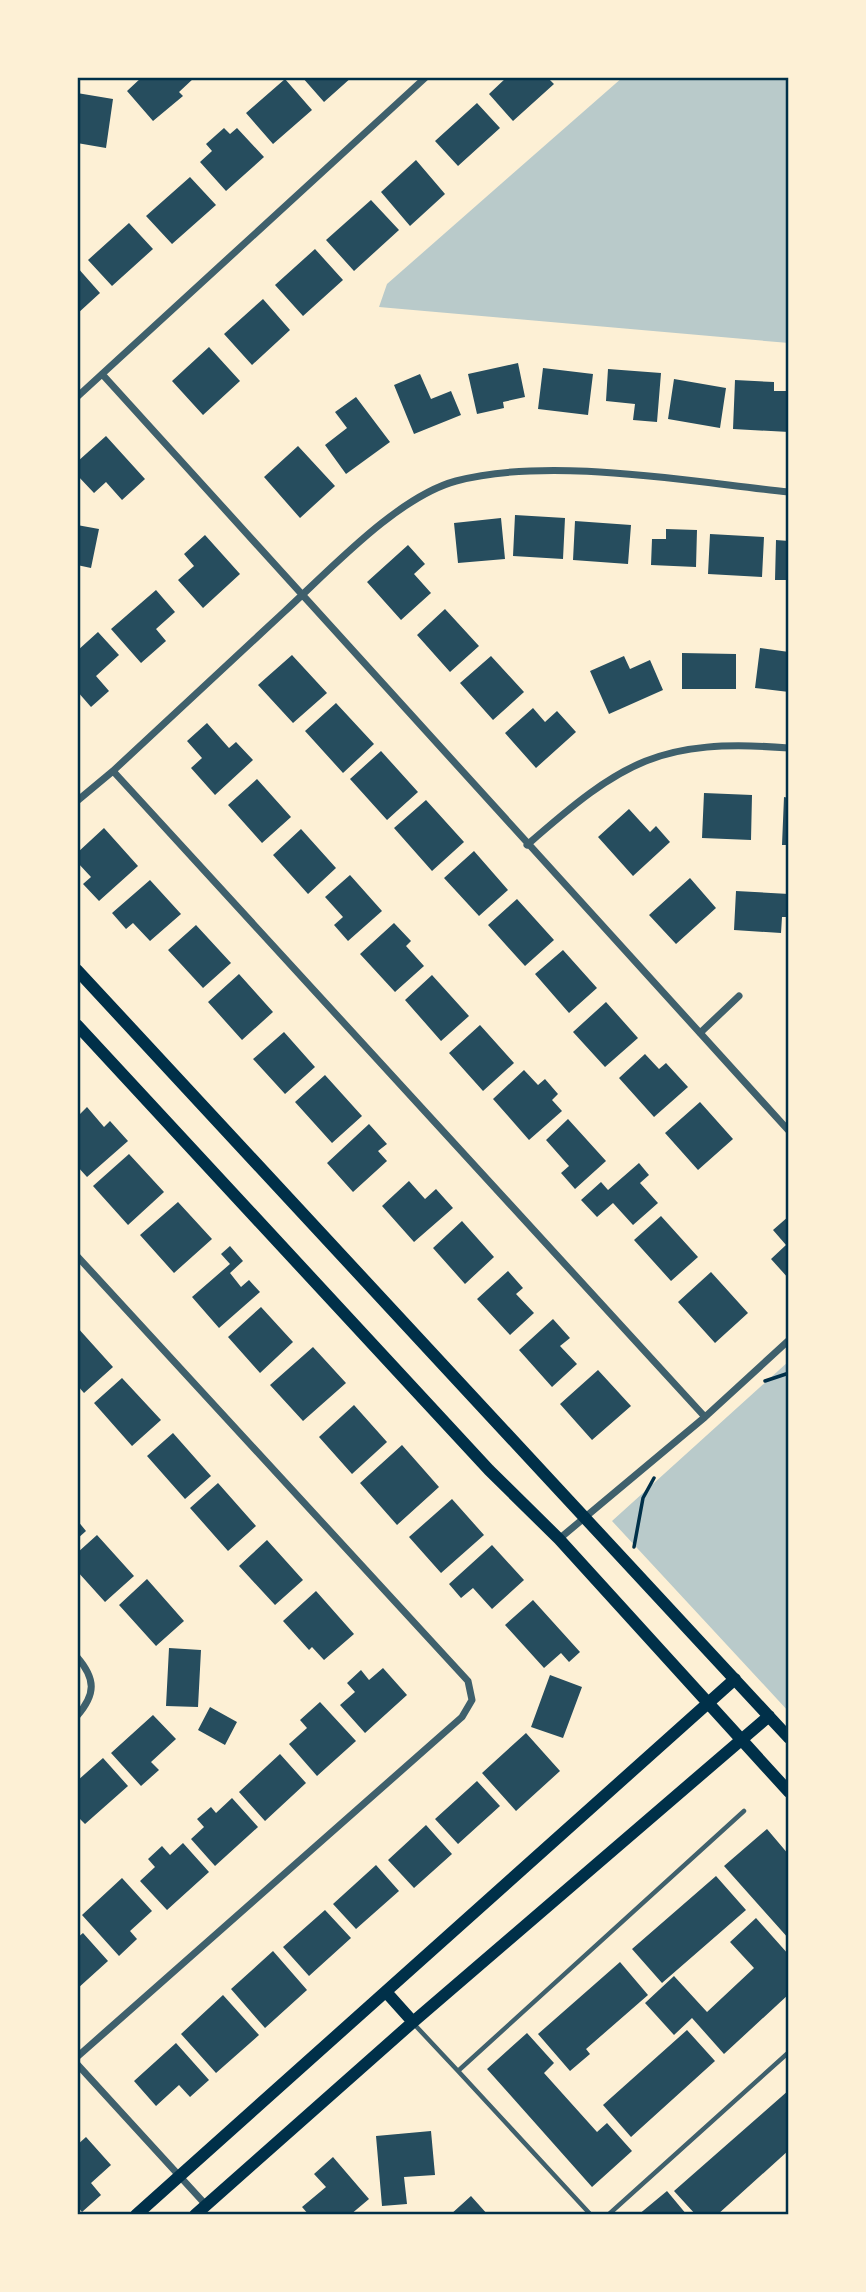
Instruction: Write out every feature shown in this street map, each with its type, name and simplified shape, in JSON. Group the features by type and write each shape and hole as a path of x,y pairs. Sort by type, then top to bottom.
{"main road":[{"path":"77,970 789,1738"},
{"path":"77,1025 489,1470 559,1539 789,1792"},
{"path":"136,2215 735,1679"},
{"path":"195,2215 413,2022 769,1716"},
{"path":"387,1993 413,2022"}],"street":[{"path":"77,397 426,77"},
{"path":"102,374 789,1131"},
{"path":"77,800 113,771 348,552 414,499 431,489 458,480 507,472 551,471 789,492"},
{"path":"527,845 571,807 621,770 650,757 693,747 789,748"},
{"path":"113,771 705,1417"},
{"path":"700,1033 739,996"},
{"path":"77,1256 468,1681 472,1700 468,1709 77,2057"},
{"path":"559,1539 583,1516 705,1417 789,1340"},
{"path":"77,1657 92,1678 93,1689 77,1716"},
{"path":"77,2064 206,2205"}],"lane":[{"path":"458,2071 744,1811"},
{"path":"413,2022 591,2215"},
{"path":"608,2215 789,2052"}],"path":[{"path":"761,1383 789,1373"},
{"path":"634,1550 643,1498 656,1475"}],"shaded area":[{"path":"623,77 789,77 789,343 379,307 387,284"},
{"path":"789,1361 789,1712 612,1521"}],"building":[{"path":"142,77 194,78 179,92 183,96 153,121 127,91"},
{"path":"302,77 352,77 324,102"},
{"path":"507,77 547,77 554,84 513,121 489,94"},
{"path":"285,79 312,110 273,144 246,113"},
{"path":"77,93 113,99 106,148 77,143"},
{"path":"477,103 500,128 458,166 435,141"},
{"path":"224,128 230,134 237,128 264,157 226,191 200,162 212,151 206,144"},
{"path":"416,160 445,194 410,226 381,192"},
{"path":"190,177 216,205 172,244 146,216"},
{"path":"371,200 399,230 354,271 326,240"},
{"path":"129,223 153,249 112,286 88,260"},
{"path":"315,249 343,280 303,316 275,285"},
{"path":"77,267 100,293 77,314"},
{"path":"263,299 290,330 252,365 224,334"},
{"path":"209,347 240,381 203,415 172,381"},
{"path":"518,363 525,397 503,402 504,408 477,414 468,374"},
{"path":"543,368 593,374 588,415 538,409"},
{"path":"608,369 661,373 657,422 633,420 635,404 606,401"},
{"path":"420,374 431,399 451,391 461,415 414,434 394,385"},
{"path":"674,379 726,388 720,428 668,419"},
{"path":"735,380 774,382 774,391 789,391 789,432 733,429"},
{"path":"356,397 390,442 346,474 325,445 347,428 335,412"},
{"path":"106,436 145,479 122,500 106,482 94,493 77,475 77,462"},
{"path":"298,446 335,486 300,518 264,477"},
{"path":"515,515 565,518 563,559 513,556"},
{"path":"501,518 505,559 458,563 454,523"},
{"path":"575,521 631,525 628,564 573,560"},
{"path":"77,525 99,529 91,568 77,565"},
{"path":"666,529 697,530 696,567 651,565 652,539 666,539"},
{"path":"710,534 764,537 762,577 708,574"},
{"path":"205,535 240,574 203,608 178,580 194,566 184,554"},
{"path":"776,540 789,541 789,580 775,580"},
{"path":"408,545 425,564 414,574 431,593 401,620 367,582"},
{"path":"156,590 175,612 156,629 166,641 141,663 111,629"},
{"path":"445,609 479,646 450,672 417,635"},
{"path":"98,632 119,655 96,676 109,691 91,707 77,691 77,651"},
{"path":"760,648 789,652 789,692 755,688"},
{"path":"682,653 736,654 736,689 682,689"},
{"path":"292,655 327,693 293,723 258,685"},
{"path":"491,656 524,692 493,720 460,683"},
{"path":"624,656 630,669 650,660 663,690 609,714 590,671"},
{"path":"336,703 374,744 343,773 305,731"},
{"path":"533,708 545,722 557,711 576,732 536,768 505,733"},
{"path":"207,723 229,748 236,742 253,760 215,795 191,768 202,758 187,741"},
{"path":"381,751 418,792 387,820 350,779"},
{"path":"257,779 291,817 262,843 228,805"},
{"path":"704,793 752,795 751,840 702,838"},
{"path":"784,797 789,798 789,845 782,845"},
{"path":"426,800 464,842 432,871 394,828"},
{"path":"629,809 650,832 656,826 670,842 633,876 598,837"},
{"path":"104,828 138,866 99,901 83,884 91,877 77,862 77,853"},
{"path":"301,829 336,868 308,894 273,855"},
{"path":"474,851 508,890 479,916 444,878"},
{"path":"350,875 382,911 348,941 334,925 343,917 325,897"},
{"path":"690,878 716,908 676,944 649,915"},
{"path":"150,880 181,914 150,941 133,923 126,929 112,913"},
{"path":"736,891 789,894 789,917 782,917 781,933 734,930"},
{"path":"517,899 554,940 525,966 488,925"},
{"path":"394,923 411,941 406,946 424,966 395,992 360,954"},
{"path":"196,925 231,963 203,988 168,950"},
{"path":"563,950 597,988 569,1013 535,974"},
{"path":"239,974 273,1012 242,1040 208,1002"},
{"path":"432,975 469,1016 441,1041 405,1000"},
{"path":"606,1002 638,1038 605,1067 573,1032"},
{"path":"480,1025 514,1063 483,1091 449,1053"},
{"path":"284,1032 315,1067 285,1094 253,1059"},
{"path":"645,1054 659,1069 666,1063 688,1087 654,1117 619,1078"},
{"path":"524,1070 538,1085 545,1079 558,1094 552,1100 562,1111 529,1140 493,1099"},
{"path":"325,1075 362,1116 332,1143 295,1102"},
{"path":"700,1102 733,1139 698,1170 665,1133"},
{"path":"87,1107 104,1127 110,1121 128,1141 87,1177 77,1166 77,1117"},
{"path":"568,1119 606,1161 575,1189 561,1173 569,1166 546,1140"},
{"path":"369,1124 387,1144 378,1151 387,1161 353,1192 327,1163"},
{"path":"129,1154 164,1192 128,1225 93,1186"},
{"path":"639,1163 649,1175 640,1183 658,1203 633,1225 613,1203 597,1217 581,1200 601,1182 608,1190"},
{"path":"409,1181 425,1199 436,1189 453,1208 414,1242 382,1206"},
{"path":"178,1202 212,1239 174,1273 140,1235"},
{"path":"661,1216 698,1257 671,1281 634,1240"},
{"path":"789,1216 789,1279 771,1259 786,1245 773,1230"},
{"path":"462,1221 494,1257 465,1284 433,1248"},
{"path":"230,1246 243,1261 230,1273 241,1287 249,1280 260,1292 219,1328 192,1297 230,1264 221,1254"},
{"path":"508,1271 523,1288 516,1294 534,1313 510,1335 477,1299"},
{"path":"711,1272 748,1313 715,1343 678,1302"},
{"path":"261,1307 293,1342 260,1373 228,1337"},
{"path":"553,1319 570,1338 560,1346 577,1364 552,1387 519,1350"},
{"path":"77,1327 113,1367 84,1393 77,1385"},
{"path":"313,1347 346,1383 303,1421 270,1385"},
{"path":"598,1370 631,1406 592,1440 560,1404"},
{"path":"122,1378 161,1420 132,1446 94,1403"},
{"path":"354,1405 387,1442 352,1474 319,1437"},
{"path":"173,1433 211,1476 185,1499 147,1456"},
{"path":"402,1445 439,1487 397,1525 360,1483"},
{"path":"218,1483 256,1526 228,1551 190,1508"},
{"path":"452,1499 484,1535 441,1573 409,1537"},
{"path":"77,1520 86,1531 77,1539"},
{"path":"97,1535 134,1576 105,1602 77,1571 77,1553"},
{"path":"267,1540 303,1580 275,1605 239,1566"},
{"path":"492,1545 524,1580 492,1609 473,1588 461,1598 449,1584"},
{"path":"147,1579 184,1621 156,1646 119,1605"},
{"path":"316,1591 354,1634 324,1660 312,1647 309,1650 283,1621"},
{"path":"533,1600 580,1652 569,1662 561,1653 544,1668 505,1625"},
{"path":"169,1648 201,1650 198,1707 166,1706"},
{"path":"383,1668 407,1695 365,1733 340,1705 355,1692 347,1683 361,1670 369,1680"},
{"path":"550,1675 582,1687 563,1738 531,1727"},
{"path":"320,1702 356,1741 317,1776 289,1744 307,1728 300,1720"},
{"path":"210,1707 237,1722 225,1745 198,1730"},
{"path":"153,1715 176,1739 151,1762 159,1770 141,1786 111,1753"},
{"path":"526,1733 560,1771 516,1811 482,1773"},
{"path":"280,1754 306,1783 265,1821 239,1792"},
{"path":"103,1758 128,1786 85,1824 77,1816 77,1781"},
{"path":"477,1781 500,1806 458,1844 435,1819"},
{"path":"232,1798 258,1827 215,1866 191,1839 204,1827 197,1819 211,1807 216,1813"},
{"path":"426,1825 452,1854 414,1888 388,1860"},
{"path":"767,1829 789,1855 789,1939 724,1866"},
{"path":"183,1843 209,1872 167,1910 140,1881 155,1867 148,1859 162,1846 170,1855"},
{"path":"376,1865 399,1891 356,1929 333,1904"},
{"path":"716,1876 746,1910 662,1983 632,1949"},
{"path":"122,1878 152,1911 130,1931 137,1939 119,1956 82,1915"},
{"path":"325,1910 351,1938 309,1976 283,1947"},
{"path":"756,1918 789,1955 789,1994 724,2054 692,2018 674,2035 645,2003 674,1976 707,2012 754,1968 730,1942"},
{"path":"83,1933 108,1961 77,1989 77,1938"},
{"path":"273,1951 307,1990 265,2028 231,1989"},
{"path":"620,1962 648,1995 586,2049 590,2054 570,2071 538,2034"},
{"path":"223,1995 259,2035 216,2073 181,2034"},
{"path":"687,2030 715,2061 631,2137 603,2105"},
{"path":"527,2033 554,2063 544,2073 597,2132 607,2123 632,2151 592,2187 487,2069"},
{"path":"176,2043 209,2080 190,2097 179,2085 156,2106 134,2081"},
{"path":"789,2090 789,2150 717,2215 696,2215 674,2191"},
{"path":"431,2131 435,2175 404,2177 407,2204 382,2206 376,2136"},
{"path":"86,2137 111,2165 91,2183 101,2195 82,2212 77,2206 77,2145"},
{"path":"333,2157 369,2199 350,2215 309,2215 302,2207 326,2187 314,2174"},
{"path":"667,2191 687,2215 638,2215"},
{"path":"471,2196 488,2215 450,2215"}]}
